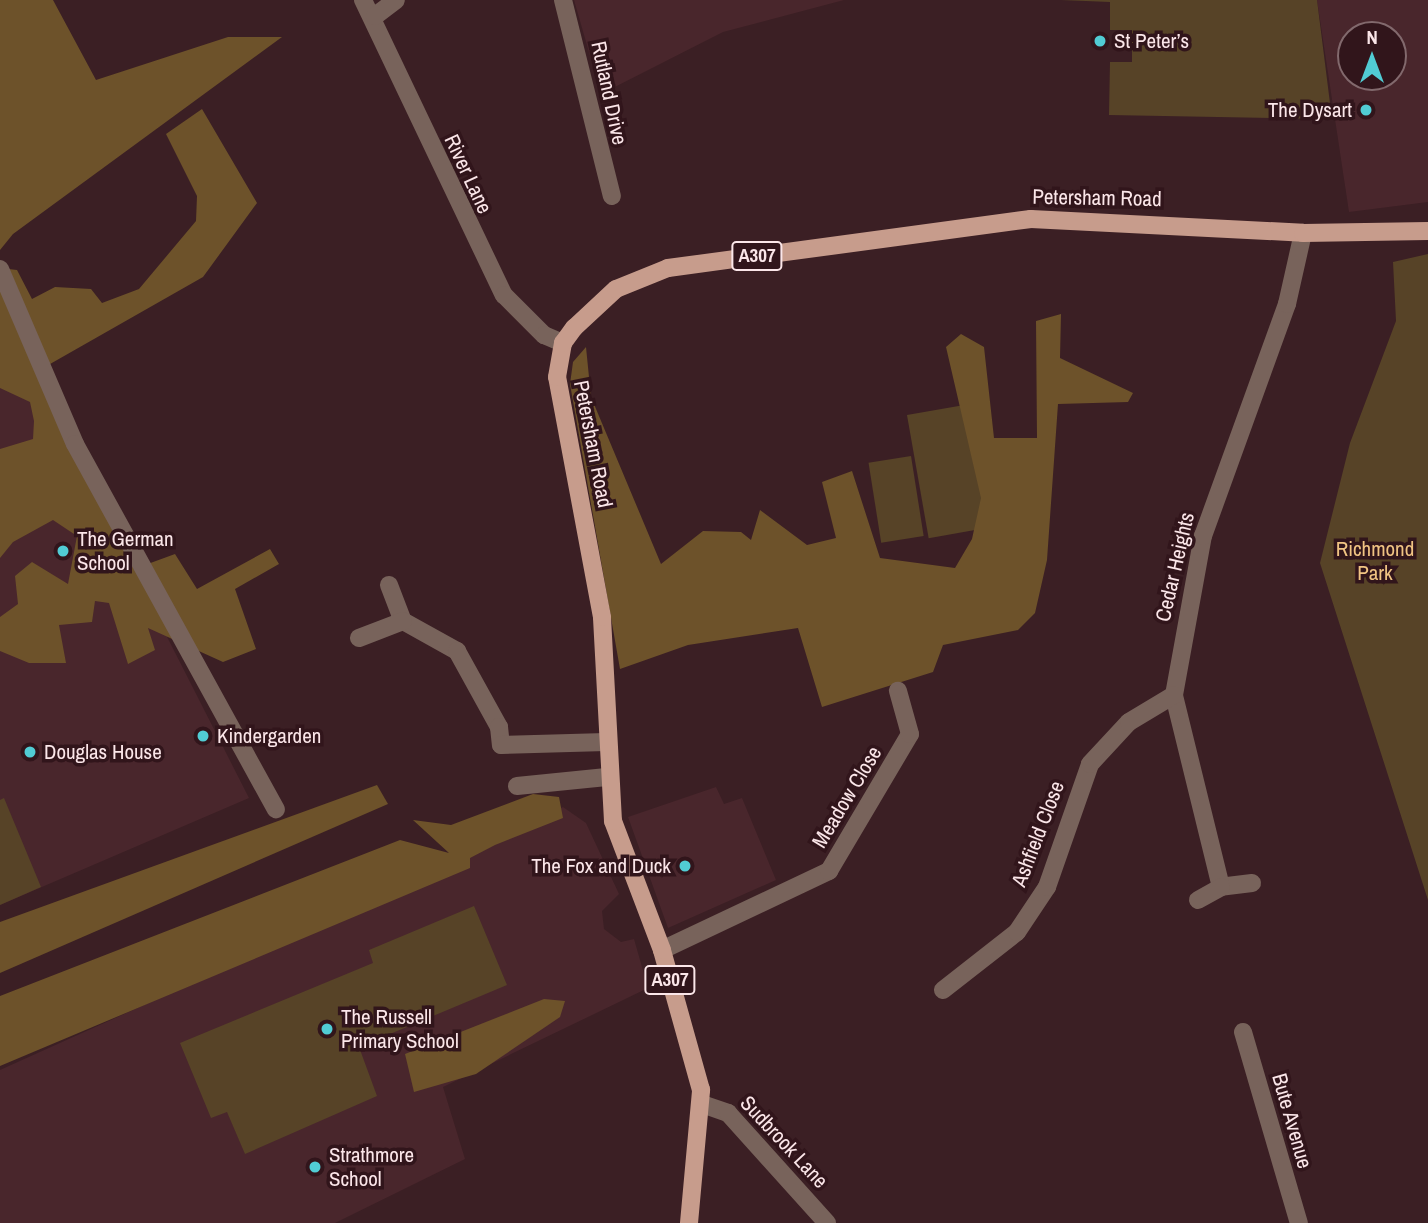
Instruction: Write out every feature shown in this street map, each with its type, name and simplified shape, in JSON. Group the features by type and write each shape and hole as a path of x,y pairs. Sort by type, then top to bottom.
{"main road":[{"name":"Petersham Road","path":"689,1223 702,1104 699,1072 662,950 615,834 607,776 602,617 557,377 563,344 615,289 688,264 1052,216 1303,233 1428,231"}],"street":[{"name":"River Lane","path":"363,0 375,16 454,201 504,295 544,335 563,344"},
{"path":"375,16 396,0"},
{"name":"Rutland Drive","path":"563,0 612,196"},
{"name":"Cedar Heights","path":"1221,887 1174,695 1203,536 1287,304 1303,233"},
{"path":"0,269 75,444 276,808"},
{"path":"389,585 403,621 457,651 499,727 501,745 606,742"},
{"path":"359,638 403,621"},
{"name":"Meadow Close","path":"662,950 829,871 910,734 898,691"},
{"name":"Ashfield Close","path":"943,990 1017,932 1047,887 1090,764 1129,722 1174,695"},
{"path":"517,786 607,776"},
{"path":"1198,900 1221,887 1252,883"},
{"name":"Bute Avenue","path":"1242,1032 1298,1223"},
{"name":"Sudbrook Lane","path":"702,1104 728,1113 827,1223"}],"shaded area":[{"path":"0,0 53,0 96,80 228,37 282,37 13,234 0,250"},
{"path":"574,0 844,0 723,32 601,94"},
{"path":"1317,0 1428,0 1428,202 1349,212"},
{"path":"202,109 257,203 203,277 36,372 134,569 175,554 197,589 270,549 279,564 235,589 256,649 223,662 148,628 155,650 128,664 109,603 95,601 92,622 59,625 66,663 29,663 0,651 0,617 18,604 15,576 32,562 68,584 77,536 53,520 13,542 0,558 0,449 33,439 34,421 30,402 0,388 0,268 17,270 32,299 55,287 91,289 102,303 139,289 196,221 197,196 166,134"},
{"name":"The German School","path":"0,279 70,446 249,798 0,905"},
{"path":"1061,314 1060,358 1133,393 1128,402 1058,404 1047,560 1035,613 1018,630 943,645 933,672 822,707 798,628 688,645 620,669 570,384 573,362 586,347 591,397 661,564 703,531 741,532 751,540 760,510 807,545 836,538 822,482 852,471 880,558 955,568 972,539 981,498 946,347 961,334 984,347 994,438 1037,438 1036,321"},
{"path":"377,785 388,804 0,973 0,922"},
{"path":"716,787 724,804 742,798 776,880 668,928 628,817"},
{"path":"533,794 559,797 563,818 470,858 470,868 0,1066 0,996 400,840 449,853 413,820 451,825"},
{"name":"The Russell Primary School","path":"563,807 586,823 619,894 602,911 604,929 621,942 634,939 648,988 443,1087 465,1159 335,1223 0,1223 0,1070 348,913"},
{"path":"544,999 565,1001 560,1017 476,1074 414,1092 405,1054"}],"green space":[{"path":"1061,0 1317,0 1332,119 1109,115 1110,62 1132,62 1132,30 1110,30 1110,2"},
{"name":"Richmond Park","path":"1428,254 1428,900 1320,563 1350,443 1396,321 1393,262"},
{"path":"970,404 992,527 929,538 907,415"},
{"path":"911,456 924,536 881,543 869,463"},
{"path":"4,798 41,887 0,905 0,800"},
{"path":"474,906 507,985 359,1047 377,1096 245,1154 227,1112 211,1118 180,1043 373,963 369,950"}],"place":[{"name":"St Peter’s","path":"1100,41"},
{"name":"The Dysart","path":"1366,110"},
{"name":"The German School","path":"63,551"},
{"name":"Kindergarden","path":"203,736"},
{"name":"Douglas House","path":"30,752"},
{"name":"The Fox and Duck","path":"685,866"},
{"name":"The Russell Primary School","path":"327,1029"},
{"name":"Strathmore School","path":"315,1167"}]}
